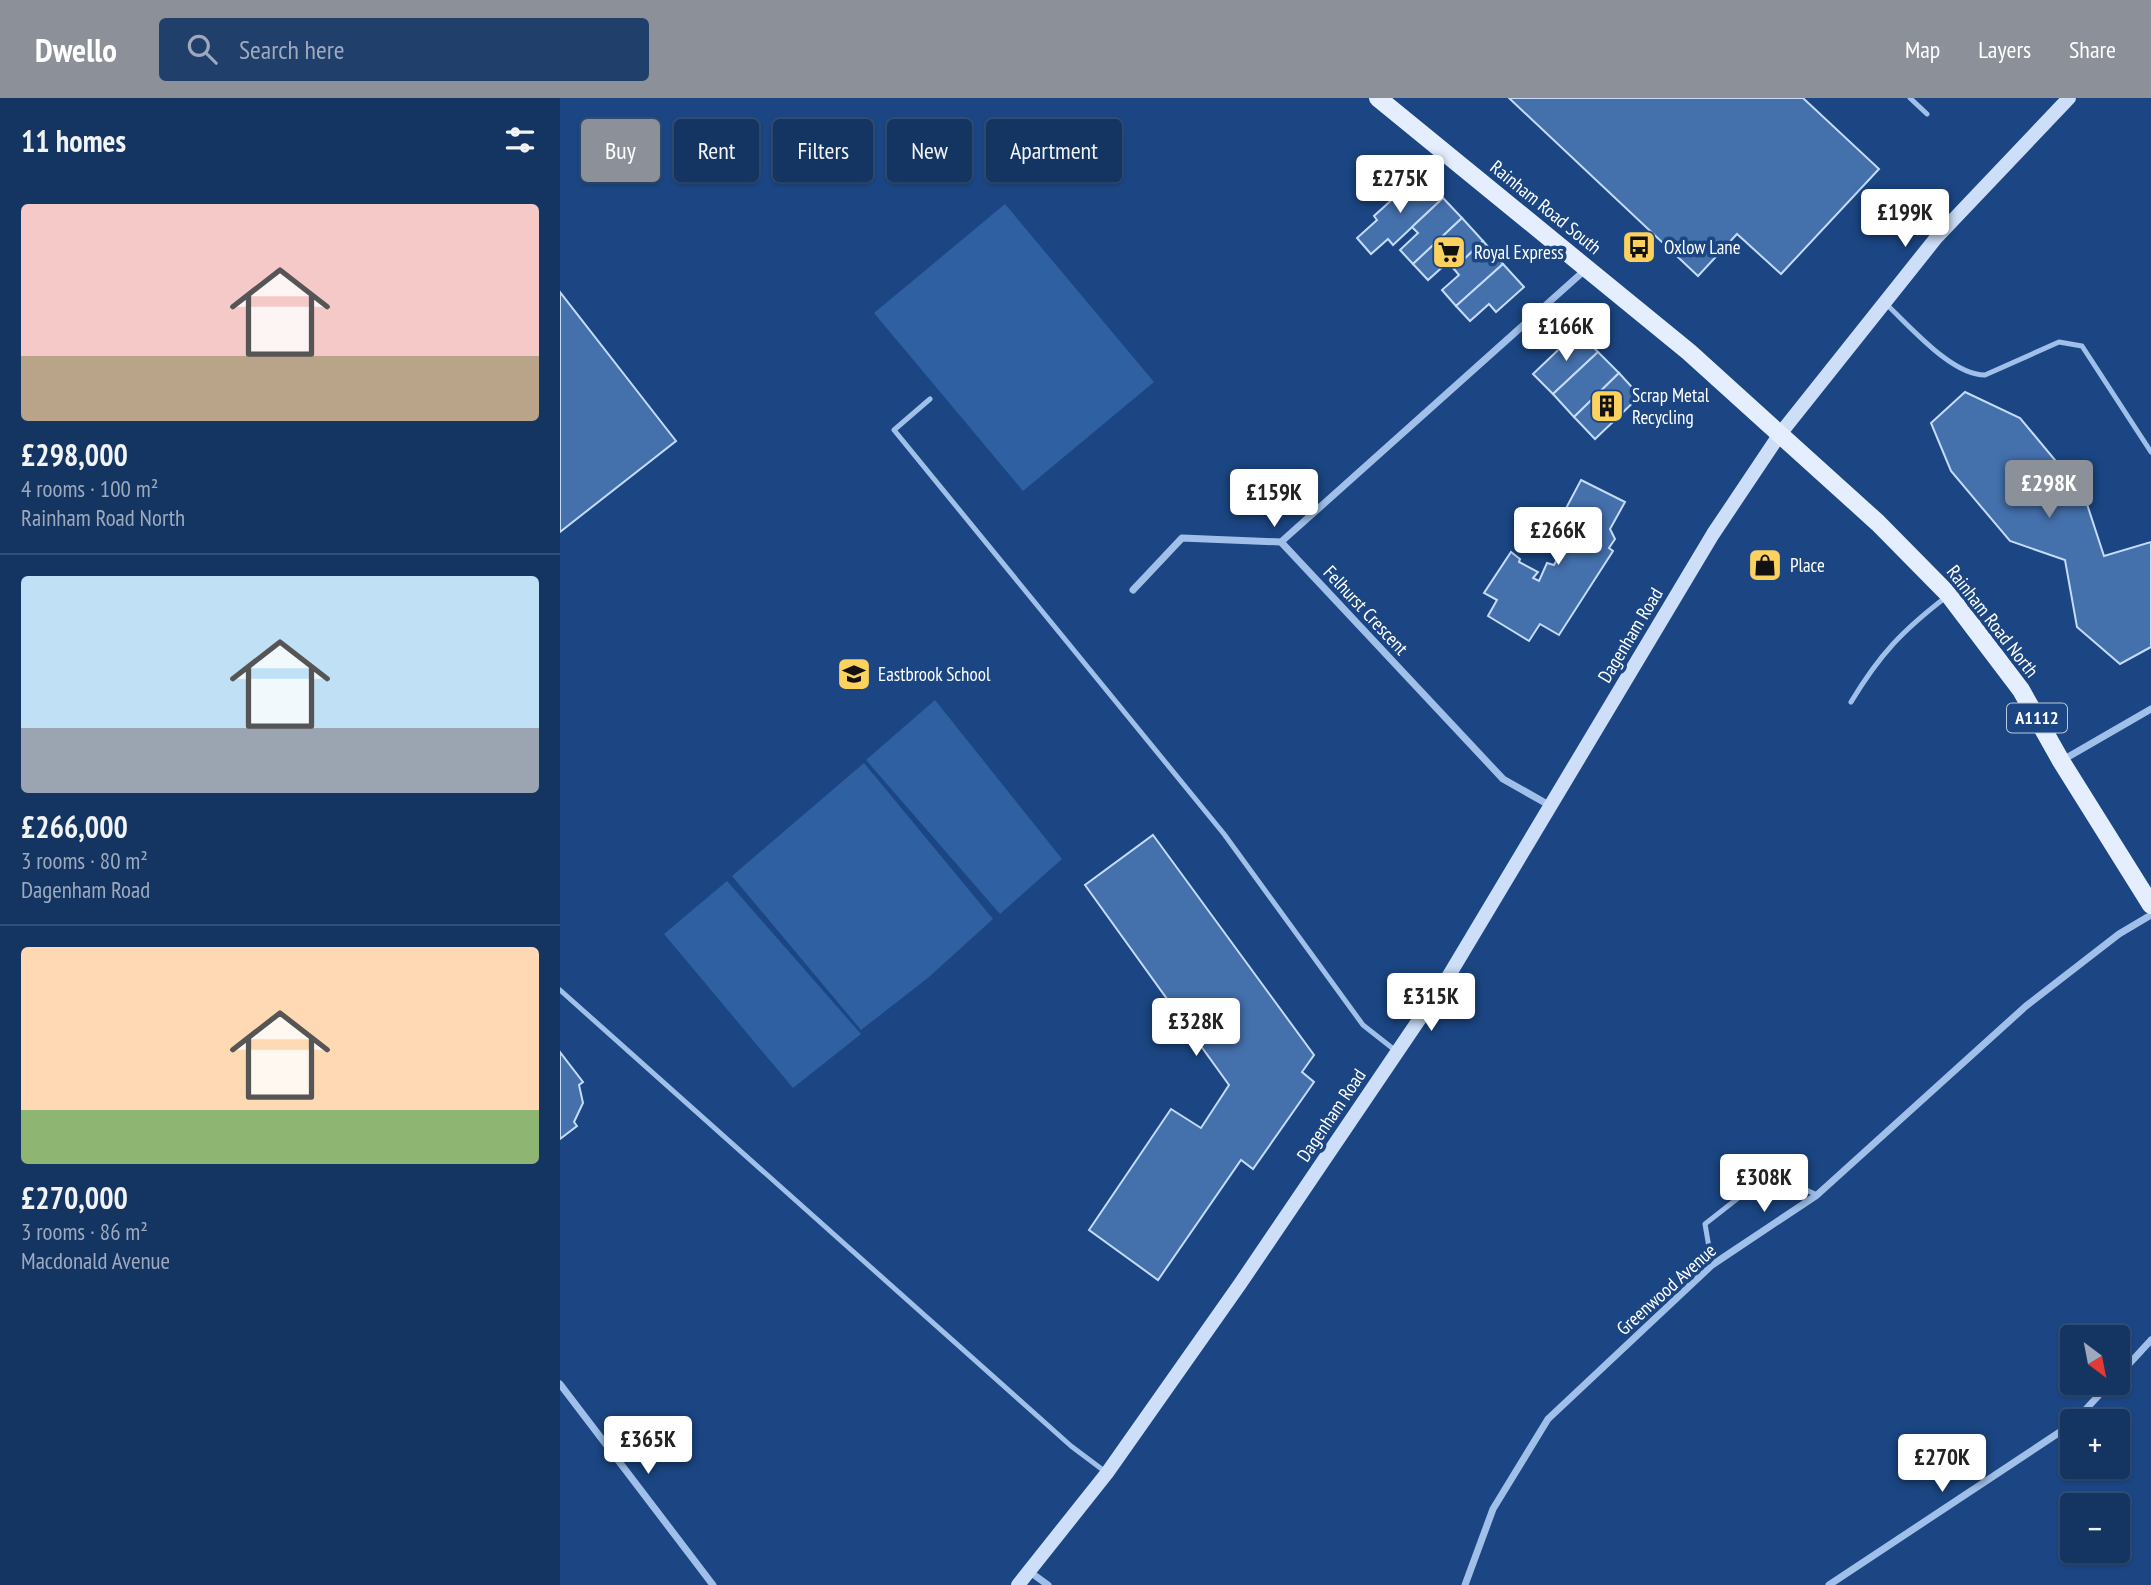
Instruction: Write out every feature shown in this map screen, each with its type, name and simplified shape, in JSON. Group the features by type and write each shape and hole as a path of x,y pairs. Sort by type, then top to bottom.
{"main road":[{"name":"Rainham Road South","path":"1378,98 1689,352 1780,434"},
{"name":"Rainham Road North","path":"1780,434 1894,538 1949,595 2021,690 2061,761 2151,905"}],"street":[{"path":"1780,434 1936,238 2069,98"},
{"path":"1133,590 1182,538 1281,542 1588,268"},
{"name":"Dagenham Road","path":"1018,1585 1107,1473 1240,1284 1448,976 1725,515 1780,434"},
{"name":"Felhurst Crescent","path":"1281,542 1503,779 1549,804"},
{"path":"2061,761 2151,709"},
{"name":"Greenwood Avenue","path":"1465,1585 1493,1509 1548,1419 1712,1265 1817,1195 2026,1006 2119,934 2151,915"},
{"path":"2130,1363 2151,1340"},
{"path":"560,1384 713,1585"},
{"path":"2087,1409 2099,1395"},
{"path":"1829,1585 2060,1432"},
{"path":"1030,1572 1048,1585"}],"lane":[{"path":"1910,98 1927,114"},
{"path":"1884,302 1953,365 1972,375 1985,375 2059,342 2082,346 2151,452"},
{"path":"930,399 894,430 1224,834 1363,1025 1397,1052"},
{"path":"1851,702 1875,662 1911,624 1949,595"},
{"path":"560,990 1071,1446 1107,1473"},
{"path":"1712,1265 1705,1224 1770,1173 1817,1195"}],"shaded area":[{"path":"1005,204 1154,382 1023,491 874,313"},
{"path":"935,700 1062,859 1000,914 866,760"},
{"path":"864,763 993,919 929,977 861,1030 732,876"},
{"path":"727,881 861,1034 793,1088 664,934"}],"building":[{"path":"1509,98 1803,98 1879,169 1781,274 1737,234 1698,276"},
{"path":"1418,176 1443,198 1393,245 1388,239 1371,254 1357,238 1377,220 1374,216"},
{"path":"1443,198 1462,218 1413,264 1400,250 1418,233 1412,227"},
{"name":"Royal Express","path":"1462,218 1483,241 1454,269 1448,262 1428,280 1413,264"},
{"path":"1483,241 1503,264 1456,306 1442,290 1459,275 1454,269"},
{"path":"1503,264 1524,287 1496,312 1489,304 1470,321 1456,306"},
{"path":"560,292 676,441 560,532"},
{"path":"1578,331 1598,352 1553,394 1533,374"},
{"path":"1598,352 1619,373 1574,417 1553,394"},
{"name":"Scrap Metal Recycling","path":"1619,373 1640,396 1595,439 1574,417"},
{"path":"1965,392 2020,418 2084,495 2104,556 2151,542 2151,647 2120,664 2077,627 2065,560 2010,541 1951,471 1931,423"},
{"path":"1581,480 1625,502 1610,529 1615,539 1609,548 1613,551 1559,635 1540,624 1529,641 1488,616 1497,600 1484,593 1511,552 1520,559 1519,562 1538,572 1533,578 1539,581 1547,563 1554,565 1567,541 1559,537 1553,545 1536,536 1544,525 1554,531"},
{"path":"1153,835 1314,1055 1302,1072 1314,1082 1253,1169 1241,1160 1158,1280 1089,1230 1171,1109 1201,1128 1229,1085 1085,885"},
{"path":"560,1052 583,1082 579,1085 583,1103 574,1122 577,1126 560,1139"}],"place":[{"name":"Oxlow Lane","path":"1639,247"},
{"name":"Royal Express","path":"1449,252"},
{"name":"Scrap Metal Recycling","path":"1607,406"},
{"name":"Place","path":"1765,565"},
{"name":"Eastbrook School","path":"854,674"}]}
